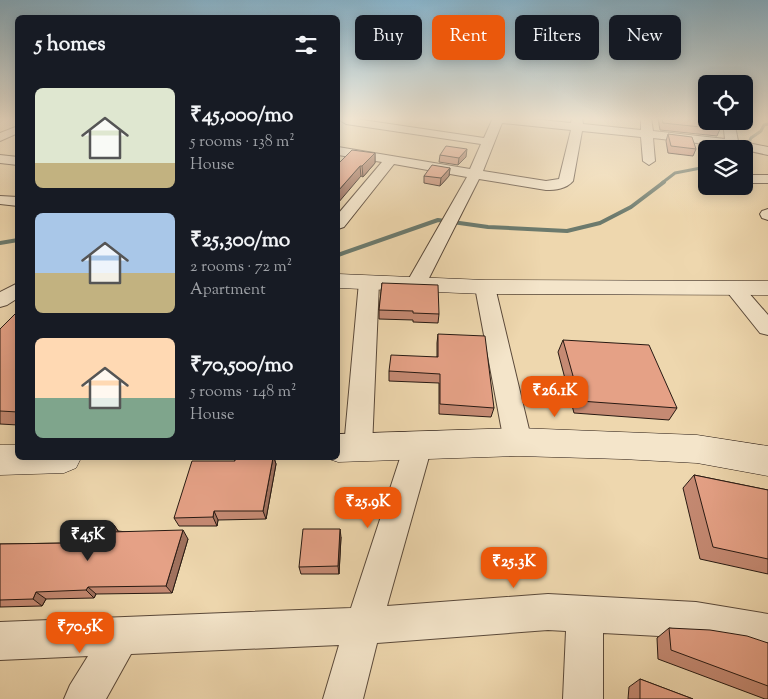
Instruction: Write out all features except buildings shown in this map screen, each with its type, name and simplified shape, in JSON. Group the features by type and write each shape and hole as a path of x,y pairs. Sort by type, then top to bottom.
{"street":[{"path":"341,151 548,186 564,184 572,151"},
{"path":"417,282 475,174 485,151"},
{"path":"649,151 649,161"},
{"path":"0,159 15,161"},
{"path":"340,222 391,160"},
{"path":"753,179 768,179"},
{"path":"0,200 15,202"},
{"path":"340,281 417,282 484,286 768,288"},
{"path":"369,282 348,447 518,442 696,449 768,461"},
{"path":"484,286 518,442"},
{"path":"734,288 768,328"},
{"path":"0,301 15,291"},
{"path":"343,699 418,446"},
{"path":"0,460 15,460"},
{"path":"0,641 364,626 548,612 696,620 768,632"},
{"path":"583,699 585,613"},
{"path":"84,699 122,636"}],"waterway":[{"path":"662,183 675,173 698,169"},
{"path":"340,254 438,220 488,227 567,231 600,223 631,207 664,182"},
{"path":"0,243 15,240"}]}
